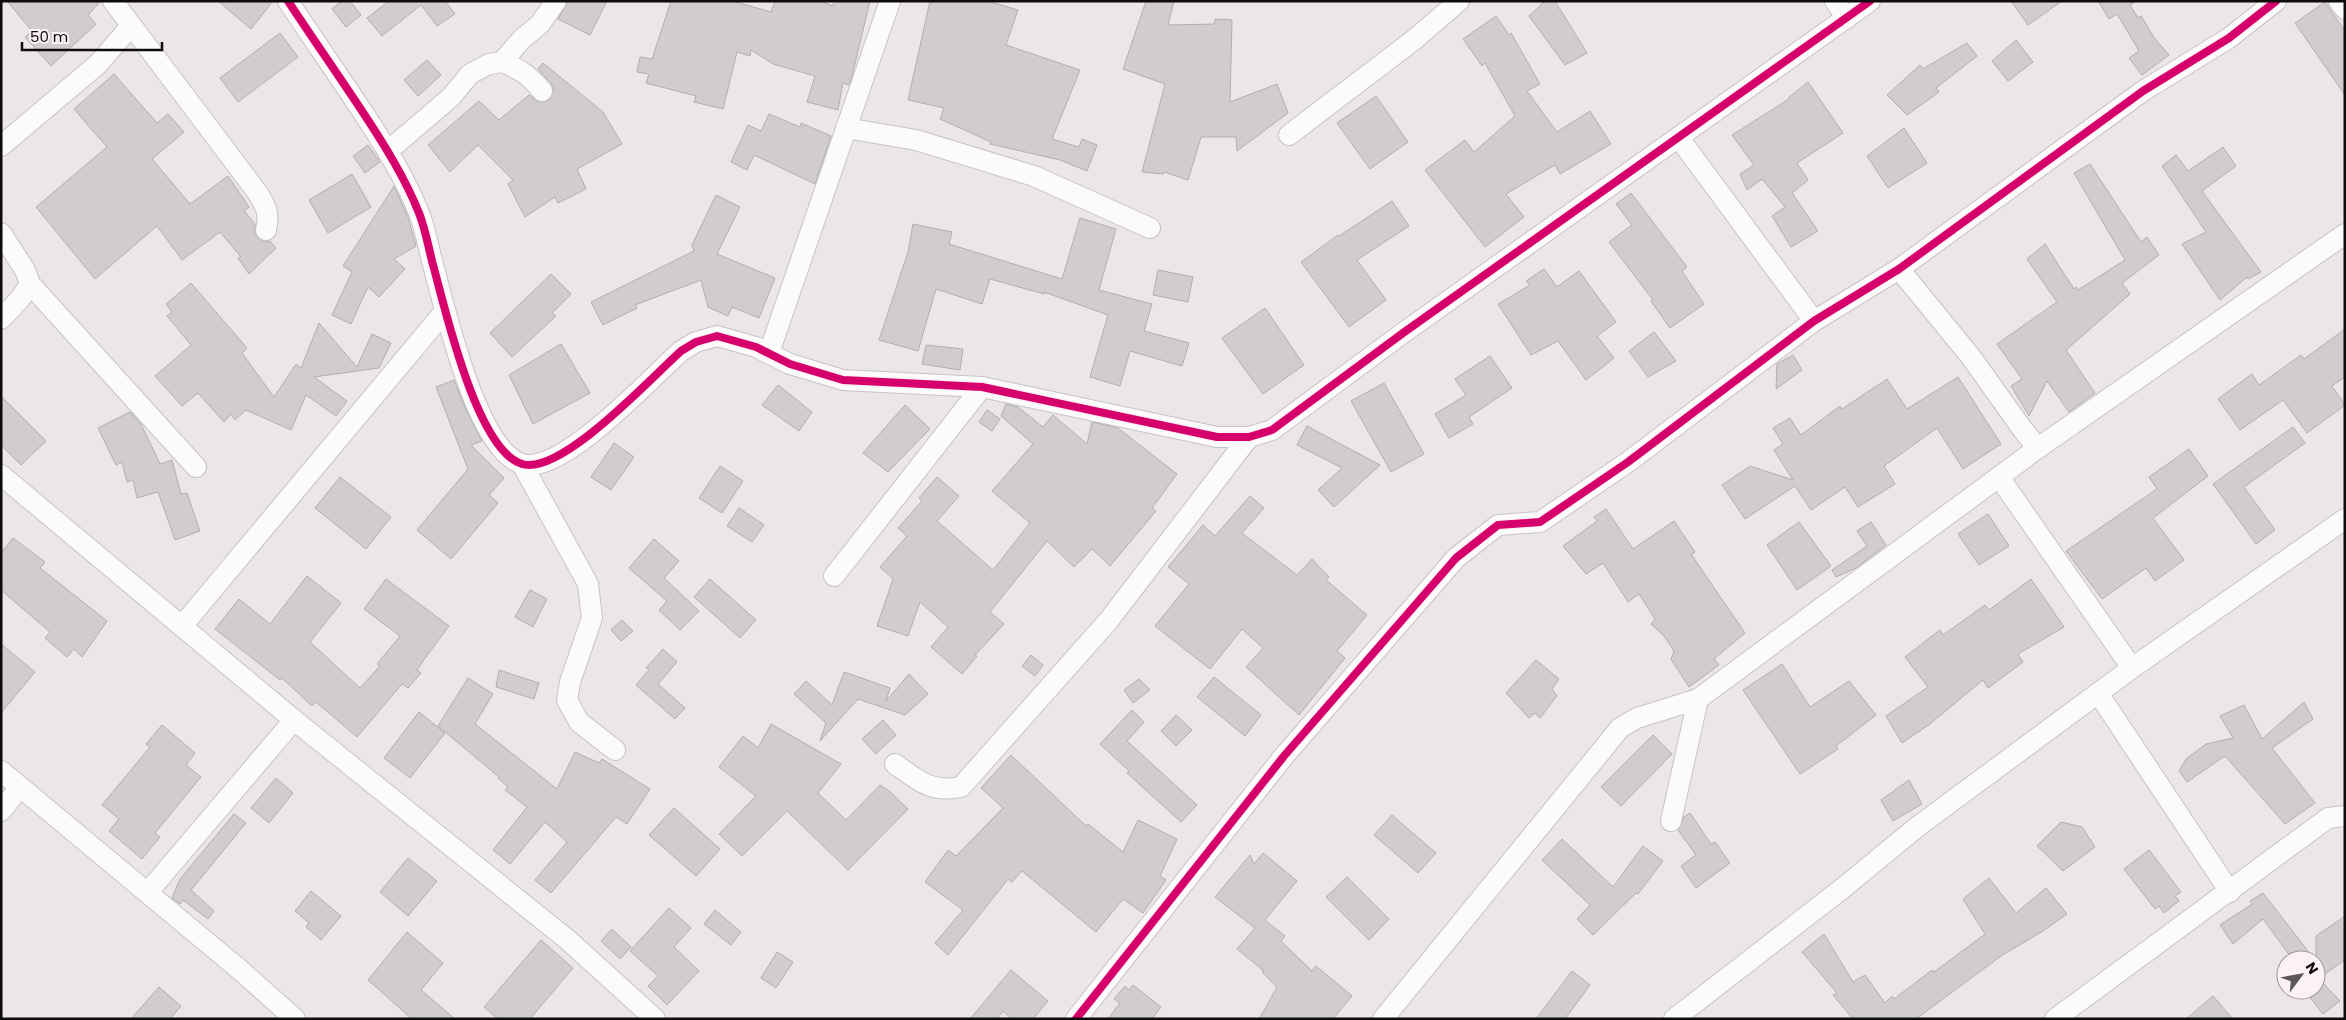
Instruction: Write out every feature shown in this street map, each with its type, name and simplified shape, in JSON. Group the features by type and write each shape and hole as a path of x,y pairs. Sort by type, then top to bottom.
{"street":[{"path":"288,1 388,151 419,214 451,338 475,403 495,439 511,458 522,464 537,465 555,458 584,440 681,351 696,342 717,336 756,347 790,364 843,380 982,387 1217,437 1249,437 1272,430 1403,333 1870,1"},
{"path":"502,62 522,38 540,24 556,1"},
{"path":"769,353 890,1"},
{"path":"1288,135 1415,39 1459,1"},
{"path":"1835,1 1847,18"},
{"path":"1076,1019 1284,756 1456,558 1498,526 1540,522 1628,462 1814,321 1899,269 2136,96 2229,38 2276,1"},
{"path":"2339,1 2345,9"},
{"path":"114,2 257,192 266,206 270,217 266,230"},
{"path":"1,146 98,64 131,26"},
{"path":"388,151 451,97 470,74 482,66 502,62 524,72 542,91"},
{"path":"846,128 916,140 1034,176 1150,228"},
{"path":"1679,138 1814,321"},
{"path":"1,233 25,270 30,284 196,467"},
{"path":"1383,1019 1620,728 1637,718 1698,700 2038,448 2345,234"},
{"path":"1899,269 1972,358 2038,448"},
{"path":"1,319 20,299 30,284"},
{"path":"182,626 445,311"},
{"path":"834,576 982,387"},
{"path":"895,764 921,782 944,790 961,787 1109,620 1249,437"},
{"path":"522,464 588,584 592,618 570,682 567,700 579,722 615,750"},
{"path":"1,475 294,720 568,940 655,1019"},
{"path":"1999,477 2132,668"},
{"path":"1674,1019 1843,888 1918,827 2132,668 2345,519"},
{"path":"2098,694 2230,892"},
{"path":"1671,821 1698,700"},
{"path":"148,892 294,720"},
{"path":"1,771 148,892 295,1019"},
{"path":"1,811 20,787"},
{"path":"2056,1019 2328,818 2345,816"}],"building":[{"path":"7,1 101,1 88,15 96,24 51,66 25,37 32,31"},
{"path":"218,1 273,1 251,29"},
{"path":"342,1 350,1 361,15 346,27 332,9"},
{"path":"389,1 445,1 455,14 437,26 421,5 382,36 367,18"},
{"path":"568,1 607,1 590,35 558,19"},
{"path":"671,1 733,1 771,12 775,1 820,1 833,6 834,1 870,1 852,76 849,85 843,83 838,110 807,102 815,76 773,64 751,50 750,56 737,52 723,109 694,102 696,96 646,83 649,74 637,72 640,57 652,59"},
{"path":"930,1 987,1 1018,10 1006,45 1080,70 1052,139 1079,147 1082,139 1097,145 1087,171 1060,160 990,144 991,142 940,119 944,108 908,100"},
{"path":"1146,1 1174,1 1168,25 1214,24 1215,19 1232,20 1230,102 1277,84 1288,113 1237,151 1236,137 1201,137 1188,180 1164,172 1163,174 1142,172 1165,84 1123,69"},
{"path":"1545,1 1555,1 1587,53 1565,65 1529,16"},
{"path":"2011,1 2062,1 2028,25"},
{"path":"2098,1 2136,1 2130,5 2138,18 2141,16 2155,39 2169,55 2142,75 2129,58 2139,51 2117,14 2109,19"},
{"path":"2325,2 2345,31 2345,95 2295,23"},
{"path":"1496,16 1509,35 1511,33 1540,84 1527,91 1557,132 1590,111 1611,144 1560,174 1555,165 1506,194 1524,217 1485,247 1425,170 1465,140 1474,152 1515,116 1485,63 1482,66 1463,39"},
{"path":"280,33 298,57 238,102 220,78"},
{"path":"2016,40 2033,62 2008,81 1992,61"},
{"path":"1967,43 1977,56 1936,88 1939,92 1907,115 1887,95 1920,65 1923,69"},
{"path":"427,60 441,75 418,96 404,80"},
{"path":"543,63 603,112 622,144 577,169 586,189 558,203 555,197 525,217 508,184 513,180 478,145 450,172 428,145 479,101 499,120 529,95 538,102 549,100 554,89 538,69"},
{"path":"114,74 157,123 168,114 184,132 152,159 190,204 228,176 249,207 244,211 255,224 255,234 263,241 270,241 276,248 249,274 238,258 241,257 220,232 182,260 157,226 95,279 36,207 107,147 74,109"},
{"path":"1808,82 1843,133 1797,163 1808,180 1792,193 1818,231 1791,247 1772,216 1785,207 1762,179 1747,190 1740,174 1754,165 1732,135 1789,99"},
{"path":"1376,96 1408,142 1370,169 1337,123"},
{"path":"769,114 800,127 801,123 831,136 815,184 754,155 747,170 731,162 748,125 761,131"},
{"path":"1904,128 1927,163 1888,188 1867,156"},
{"path":"368,145 380,162 365,173 353,156"},
{"path":"2223,147 2236,166 2202,191 2261,272 2248,279 2247,277 2220,300 2182,244 2206,232 2162,166 2176,155 2188,171"},
{"path":"2090,164 2141,242 2147,237 2159,255 2122,283 2130,294 2066,350 2095,393 2069,412 2047,381 2029,416 2011,386 2022,379 1997,344 2057,302 2027,259 2045,244 2074,289 2076,287 2078,290 2125,260 2074,173"},
{"path":"352,174 371,207 328,233 309,200"},
{"path":"394,186 408,217 416,246 394,259 405,269 379,297 368,287 351,324 332,315 352,272 343,266"},
{"path":"1631,193 1687,267 1682,271 1704,304 1670,328 1651,301 1653,300 1609,242 1632,225 1616,204"},
{"path":"716,195 740,207 717,254 775,278 759,318 732,307 728,316 708,307 701,280 635,305 637,308 603,325 591,302 694,251 692,245"},
{"path":"1392,201 1409,226 1357,260 1386,300 1349,327 1301,262 1338,235"},
{"path":"1080,218 1116,229 1099,290 1152,304 1144,331 1189,343 1182,366 1130,351 1120,386 1090,377 1108,315 1044,292 1044,294 990,279 982,304 936,289 918,351 879,340 908,252 913,224 952,232 949,244 1062,279"},
{"path":"1544,269 1557,287 1579,271 1616,322 1597,336 1614,358 1586,380 1558,341 1531,355 1498,304 1530,285 1526,281"},
{"path":"1158,270 1193,277 1188,302 1153,295"},
{"path":"551,274 571,294 552,313 556,316 512,357 490,333"},
{"path":"191,283 247,348 242,353 274,397 296,364 301,368 319,323 357,367 372,334 391,343 379,368 314,377 347,401 336,416 306,395 291,430 246,410 235,420 231,414 224,422 198,393 182,406 155,376 191,345 167,316 172,312 166,304"},
{"path":"1265,308 1304,365 1263,394 1222,338"},
{"path":"2345,329 2345,377 2332,386 2345,405 2307,433 2283,400 2240,430 2218,399 2252,374 2259,385 2301,355 2304,359"},
{"path":"1654,332 1676,361 1648,377 1629,351"},
{"path":"561,344 590,393 533,424 509,375"},
{"path":"926,345 963,349 960,370 922,364"},
{"path":"1793,355 1802,370 1776,389 1777,364"},
{"path":"1490,356 1512,388 1469,417 1473,424 1449,438 1435,414 1466,395 1455,379"},
{"path":"1958,377 2001,444 1963,469 1937,428 1884,466 1895,484 1858,507 1845,487 1811,510 1795,486 1745,519 1722,485 1750,466 1793,480 1774,450 1783,444 1773,428 1790,418 1801,435 1840,406 1842,409 1887,379 1907,409"},
{"path":"454,380 466,410 482,441 471,445 504,478 489,495 498,503 451,559 417,530 468,469 436,387"},
{"path":"1384,383 1424,454 1391,472 1351,401"},
{"path":"778,385 812,412 799,431 762,405"},
{"path":"1,396 46,441 21,465 1,445"},
{"path":"1006,404 1018,407 1043,427 1053,415 1087,444 1092,422 1118,428 1177,474 1152,508 1156,511 1110,566 1092,549 1074,567 1047,541 990,612 1004,624 975,655 977,656 962,674 931,647 948,627 920,602 908,636 877,626 893,579 880,567 907,536 898,528 922,501 919,498 937,477 959,496 937,521 993,570 1030,523 992,491 1033,444 1001,416"},
{"path":"905,405 930,429 888,472 863,453"},
{"path":"987,410 1000,419 992,431 979,422"},
{"path":"130,412 141,424 160,464 172,460 181,494 187,493 200,531 175,540 158,492 137,498 133,480 127,482 122,462 116,465 98,428"},
{"path":"1307,426 1380,465 1334,507 1318,490 1342,468 1297,445"},
{"path":"2293,427 2305,443 2244,487 2275,530 2256,544 2213,484"},
{"path":"614,443 634,457 611,490 591,477"},
{"path":"2189,449 2208,476 2153,518 2184,560 2155,581 2146,568 2102,599 2066,551 2157,489 2149,477"},
{"path":"720,466 743,481 722,513 699,498"},
{"path":"340,477 391,517 366,549 315,508"},
{"path":"1250,496 1264,508 1242,533 1297,575 1312,559 1329,577 1326,580 1367,615 1337,651 1345,658 1299,715 1246,667 1263,648 1242,629 1210,669 1155,626 1189,584 1168,567 1203,525 1215,536"},
{"path":"739,508 764,525 752,542 727,526"},
{"path":"1606,509 1633,549 1674,521 1695,552 1691,554 1745,633 1714,659 1719,665 1689,687 1671,659 1674,651 1664,636 1651,624 1655,619 1639,594 1628,602 1603,563 1586,574 1563,546 1597,521 1594,517"},
{"path":"1988,514 2009,546 1979,565 1958,534"},
{"path":"1799,522 1831,566 1797,590 1767,545"},
{"path":"1871,522 1886,545 1856,568 1836,577 1832,570 1867,546 1857,531"},
{"path":"13,538 45,562 40,568 107,621 82,657 74,649 67,657 45,638 50,632 1,590 1,553"},
{"path":"654,539 679,561 664,578 699,611 680,630 659,610 667,601 629,568"},
{"path":"307,576 341,603 310,642 360,688 380,666 377,664 400,636 364,609 386,579 449,626 429,653 427,653 417,670 421,673 408,688 402,684 357,737 316,702 312,706 282,678 280,680 215,629 239,599 270,624"},
{"path":"710,579 756,620 740,638 694,597"},
{"path":"2031,579 2064,627 2018,654 2023,662 1988,688 1983,680 1930,724 1902,743 1886,716 1928,687 1905,657 1940,630 1943,635 1985,605 1989,610"},
{"path":"530,590 547,599 533,627 515,617"},
{"path":"622,620 633,631 621,641 611,630"},
{"path":"1,644 35,672 1,713"},
{"path":"663,649 677,662 658,684 685,708 675,719 636,685 649,670 646,668"},
{"path":"1031,655 1043,665 1035,676 1022,666"},
{"path":"1536,660 1559,679 1552,689 1557,696 1540,718 1535,713 1529,718 1506,693"},
{"path":"1782,664 1810,707 1849,681 1876,715 1836,746 1838,749 1800,774 1743,690"},
{"path":"499,670 539,683 534,699 496,687"},
{"path":"844,672 890,688 886,701 909,674 928,694 905,715 858,699 820,741 826,723 794,694 806,681 832,705"},
{"path":"1214,677 1261,715 1245,736 1197,697"},
{"path":"468,678 493,694 475,724 557,789 575,752 599,763 602,759 650,789 627,824 616,817 551,893 535,880 567,842 545,822 510,864 493,850 527,807 505,790 508,787 499,777 438,726"},
{"path":"1139,679 1150,690 1133,703 1124,690"},
{"path":"2304,702 2313,719 2272,748 2315,803 2285,824 2225,756 2187,782 2179,771 2186,759 2206,744 2233,738 2220,716 2244,705 2262,739"},
{"path":"1132,710 1144,722 1127,741 1197,805 1181,822 1127,773 1129,771 1100,744"},
{"path":"419,712 445,733 410,778 384,758"},
{"path":"1176,715 1192,730 1176,746 1161,731"},
{"path":"883,720 896,735 876,754 862,739"},
{"path":"771,724 841,764 818,793 846,820 880,785 908,809 848,870 787,811 742,856 719,834 756,796 719,767 743,736 758,748"},
{"path":"162,725 195,753 186,765 201,777 155,833 160,837 142,859 109,831 119,819 102,805 150,747 146,744"},
{"path":"1653,735 1672,754 1621,806 1601,787"},
{"path":"1011,755 1086,826 1088,824 1123,852 1138,820 1177,839 1160,876 1166,880 1143,913 1123,899 1096,932 1022,871 1012,882 1008,879 948,955 935,943 963,910 925,882 948,850 956,856 1003,808 981,788"},
{"path":"276,778 293,793 269,823 251,808"},
{"path":"1909,780 1922,804 1893,821 1881,800"},
{"path":"674,808 720,849 696,876 649,835"},
{"path":"1690,813 1711,844 1715,842 1730,863 1696,888 1681,866 1696,855 1678,830 1684,817"},
{"path":"234,814 246,823 191,890 214,911 208,919 183,900 180,904 172,898 180,879"},
{"path":"1392,815 1436,853 1418,873 1374,835"},
{"path":"2061,822 2082,827 2095,847 2063,871 2037,846"},
{"path":"1562,839 1613,887 1643,846 1663,861 1638,894 1636,893 1593,935 1577,919 1590,905 1542,860"},
{"path":"2149,850 2181,892 2175,896 2179,901 2164,913 2159,906 2155,909 2124,869"},
{"path":"1263,853 1297,881 1265,920 1285,936 1281,941 1312,971 1316,966 1352,996 1333,1019 1259,1019 1277,987 1262,972 1264,971 1237,949 1255,928 1215,897 1250,855 1254,864"},
{"path":"408,858 437,881 408,916 380,892"},
{"path":"1347,877 1389,919 1369,940 1326,897"},
{"path":"1989,878 2016,913 2046,888 2067,914 2001,956 1916,1019 1853,1019 1833,995 1837,993 1802,952 1824,934 1853,982 1865,975 1885,1003 1892,996 1894,999 1932,970 1934,972 1985,934 1963,899"},
{"path":"311,891 341,916 321,940 306,927 309,923 295,911"},
{"path":"2263,893 2307,950 2286,950 2263,919 2233,944 2220,925 2252,904 2250,901"},
{"path":"669,908 691,928 674,947 699,971 667,1005 648,986 658,976 630,951"},
{"path":"715,910 741,932 731,945 704,924"},
{"path":"2345,916 2345,960 2326,973 2326,950 2316,950 2316,936"},
{"path":"612,929 631,947 620,959 601,941"},
{"path":"407,932 443,963 421,990 455,1019 412,1019 368,980"},
{"path":"541,940 573,968 530,1019 498,1019 484,1007"},
{"path":"777,952 793,962 776,988 761,978"},
{"path":"1011,970 1048,1001 1033,1019 1012,1019 1003,1011 997,1019 970,1019"},
{"path":"1572,971 1590,985 1565,1019 1536,1019"},
{"path":"1133,985 1161,1007 1152,1019 1108,1019 1120,1003 1114,999 1125,986 1129,990"},
{"path":"2326,986 2340,1001 2323,1014 2312,1000 2326,1000"},
{"path":"159,987 181,1006 170,1019 131,1019"},
{"path":"2213,996 2233,1019 2186,1019"}],"cycle path":[{"path":"288,1 372,126 407,187 423,225 454,340 476,405 490,432 505,453 522,464 539,464 559,455 582,440 605,422 681,351 696,342 717,336 756,347 790,364 843,380 982,387 1217,437 1249,437 1272,430 1403,333 1870,1"},
{"path":"1076,1019 1284,756 1456,558 1498,525 1540,522 1628,462 1814,321 1899,269 2143,91 2229,38 2276,1"}]}
